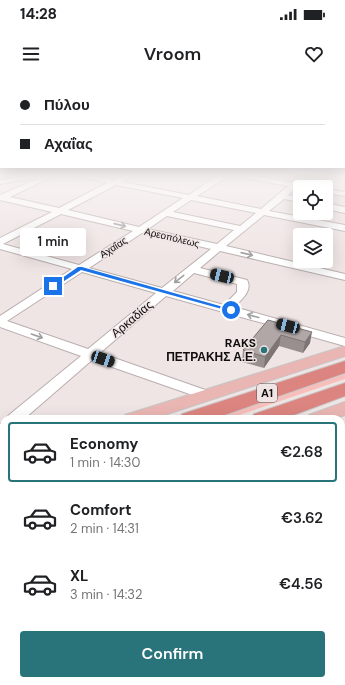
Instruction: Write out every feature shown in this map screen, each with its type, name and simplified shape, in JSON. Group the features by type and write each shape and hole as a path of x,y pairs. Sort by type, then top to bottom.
{"highway":[{"name":"Α1","path":"202,415 345,367"},
{"name":"Α1","path":"273,415 345,389"}],"main road":[{"path":"144,415 345,351"},
{"path":"327,415 345,408"}],"street":[{"name":"Αρεοπόλεως","path":"19,202 345,277"},
{"path":"0,242 76,202"},
{"name":"Αχαΐας","path":"0,322 80,268 183,202"},
{"path":"212,202 345,228"},
{"name":"Αρκαδίας","path":"19,415 89,354 274,202"},
{"path":"333,207 345,210"},
{"path":"166,213 241,229"},
{"path":"0,246 345,342"},
{"path":"192,269 244,282 242,293 226,309"},
{"path":"0,322 206,395"}],"shaded area":[{"path":"345,374 345,379 240,415 226,415"}],"building":[{"path":"268,320 312,332 305,342 281,335 265,357 243,350"}],"place":[{"name":"RAKS ΠΕΤΡΑΚΗΣ Α.Ε.","path":"264,350"}],"route":[{"path":"53,286 80,268 231,310"}]}
